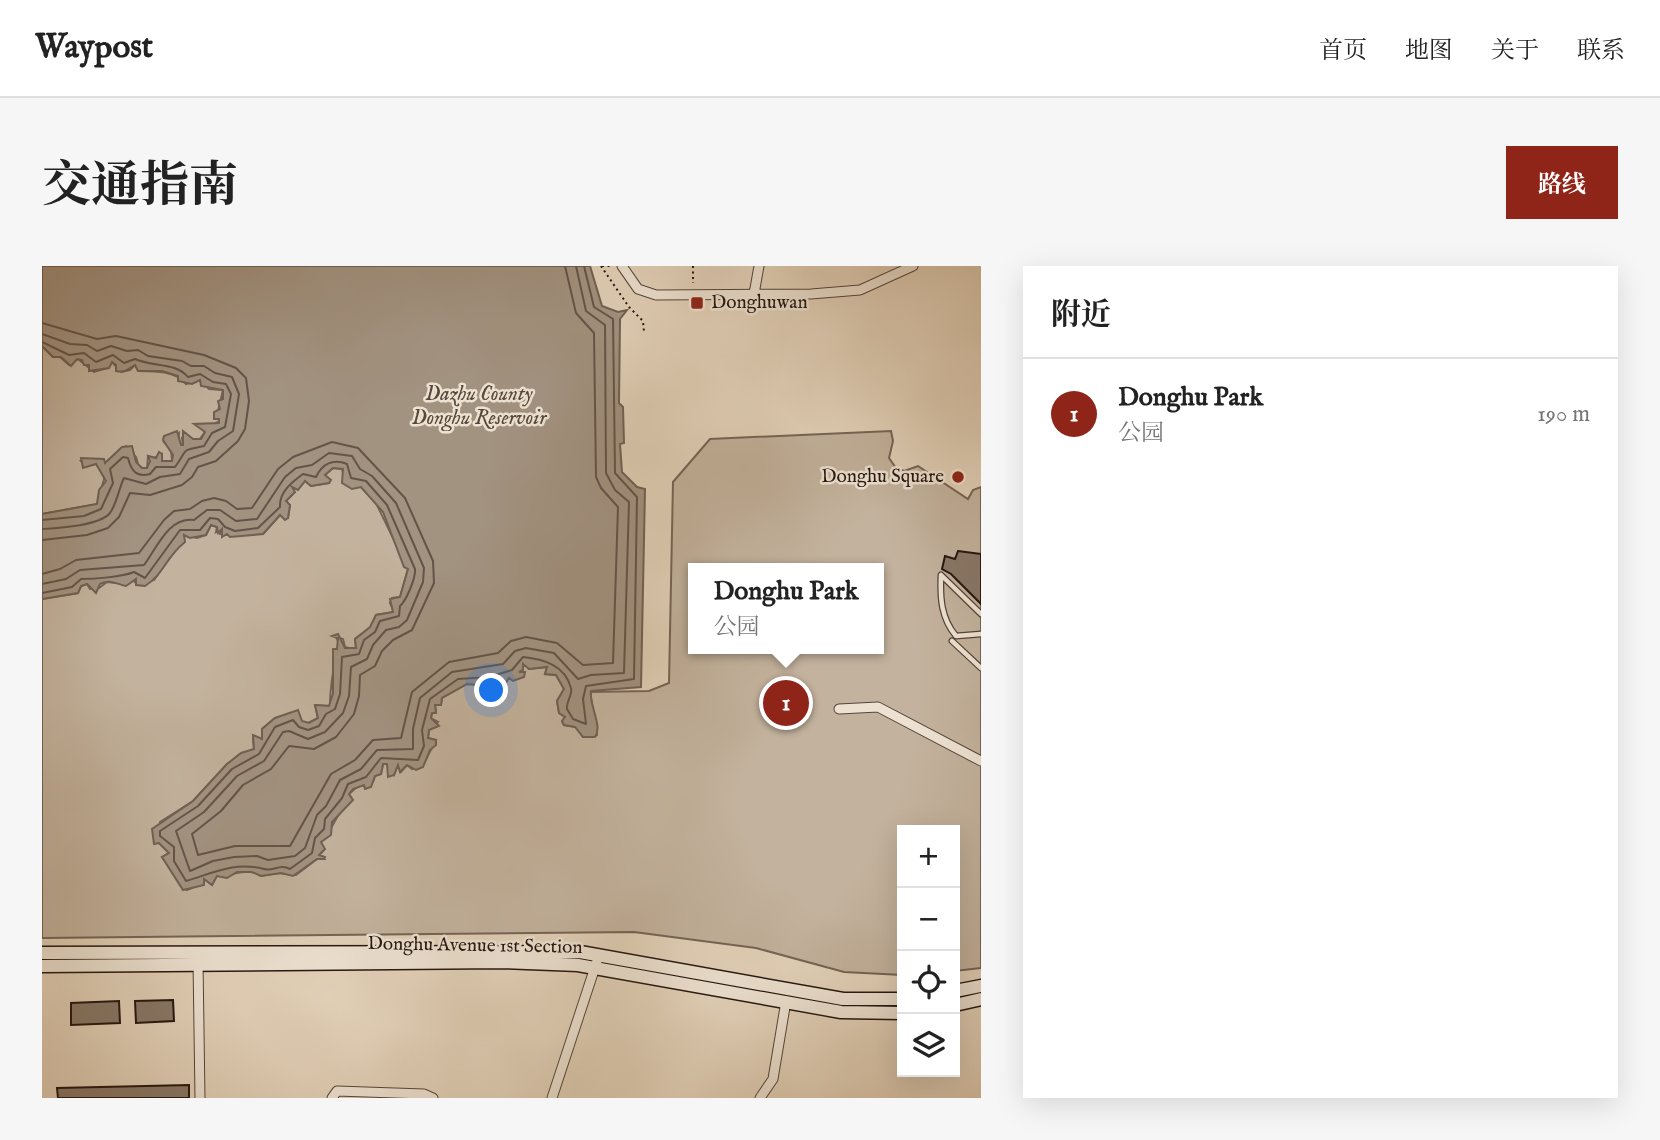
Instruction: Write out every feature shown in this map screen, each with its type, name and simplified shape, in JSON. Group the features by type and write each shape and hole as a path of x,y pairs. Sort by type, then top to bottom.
{"main road":[{"name":"Donghu Avenue 1st Section","path":"42,965 503,950 580,952 597,962 841,1012 897,1013"},
{"name":"Donghu Avenue 1st Section","path":"42,953 198,958"},
{"name":"Donghu Avenue 1st Section","path":"597,962 843,999 897,999"},
{"path":"960,990 981,986"},
{"path":"960,1004 981,999"}],"street":[{"path":"622,266 638,289 656,295 860,290 913,266"},
{"path":"754,294 760,266"},
{"path":"839,709 878,707 981,761"},
{"path":"198,958 200,1098"},
{"path":"552,1098 597,962"},
{"path":"760,1098 773,1079 786,1001"},
{"path":"332,1098 337,1091 424,1094 433,1098"}],"lane":[{"path":"981,614 941,575 940,597 948,626 956,636 981,634"},
{"path":"952,641 981,668"}],"path":[{"path":"601,266 610,266"},
{"path":"601,266 629,307 643,321 643,332"},
{"path":"693,266 693,295"}],"shaded area":[{"path":"42,346 53,357 60,357 69,365 78,359 94,372 108,368 112,362 121,372 130,370 135,365 139,371 171,374 186,384 200,380 209,389 223,390 218,411 220,421 203,429 205,432 199,440 182,438 183,445 178,443 179,433 164,442 171,449 172,461 162,461 162,454 154,458 148,456 147,469 139,467 136,457 126,446 105,463 103,459 81,461 84,464 96,464 105,476 97,504 42,514"},
{"path":"891,431 893,441 889,458 896,468 904,471 918,466 968,499 973,490 981,487 981,968 960,970 960,825 897,825 897,975 844,972 756,948 634,932 42,938 42,599 78,593 81,586 87,584 90,589 99,588 107,582 128,584 136,579 135,582 154,580 184,535 197,538 206,535 211,525 217,527 216,532 222,528 220,534 263,534 280,515 288,518 290,505 286,501 293,494 292,487 298,489 305,481 311,486 329,483 325,475 333,468 342,469 346,484 361,487 376,503 408,569 400,597 392,598 390,603 394,612 376,615 371,627 355,639 356,648 345,647 343,639 336,637 339,643 330,706 315,705 318,718 308,723 275,718 262,729 262,739 253,739 254,749 227,764 193,801 160,822 159,843 169,853 162,857 187,890 204,883 204,879 212,885 217,875 251,872 261,876 278,873 296,875 317,859 324,859 319,855 323,851 321,842 342,809 352,800 349,794 357,787 373,782 375,776 381,774 383,764 387,764 394,775 398,765 401,772 407,765 412,769 423,765 436,740 428,738 429,730 438,722 431,718 432,713 436,713 435,704 441,704 442,698 467,684 492,686 497,679 513,679 526,663 529,669 547,667 545,674 556,675 564,689 557,701 559,713 565,717 562,721 564,725 576,727 583,737 594,737 597,735 590,692 649,691 669,683 673,482 710,439"}],"water":[{"name":"Dazhu County Donghu Reservoir","path":"42,266 590,266 602,306 618,312 627,310 620,319 619,403 623,407 624,443 620,444 622,472 637,487 645,489 641,687 591,691 597,732 595,737 583,737 575,727 564,725 562,721 565,717 559,713 557,701 564,689 556,675 545,674 547,667 529,669 523,664 523,670 519,672 525,672 524,677 513,681 509,678 505,684 498,679 497,686 467,684 442,698 441,705 435,705 436,713 432,713 431,718 439,726 429,730 428,738 436,740 436,745 430,750 423,767 416,770 407,765 400,772 398,765 394,775 388,777 387,764 383,764 381,774 375,776 371,787 365,789 364,785 353,789 349,794 353,800 332,822 331,835 321,842 325,849 319,855 325,857 324,859 317,859 293,876 281,873 261,876 252,872 237,872 227,878 217,876 212,885 204,879 204,885 183,890 162,857 169,853 159,843 154,844 152,829 193,801 227,764 241,753 254,749 253,735 262,739 262,729 275,718 298,710 302,721 309,723 318,718 315,705 329,706 333,693 333,649 337,649 338,638 332,636 338,634 345,648 356,648 355,639 370,627 376,615 393,612 390,599 400,597 408,569 404,567 383,512 361,487 352,489 342,483 343,469 333,468 325,475 331,480 329,483 311,486 305,481 298,490 292,487 295,492 286,501 290,505 288,518 285,520 280,515 263,534 230,537 227,534 222,537 222,529 218,533 217,527 211,525 206,535 190,538 184,535 185,542 145,586 136,585 136,579 126,586 107,582 100,584 96,593 87,584 81,586 78,593 42,599 42,514 97,504 99,490 106,481 96,464 83,468 81,458 104,459 105,463 122,447 132,446 136,462 142,468 147,468 150,461 148,456 156,458 159,452 162,454 162,461 172,461 173,455 163,440 164,436 177,431 181,445 183,431 193,439 201,439 205,432 194,424 219,423 219,419 214,419 214,412 220,409 218,401 223,399 223,390 201,386 200,380 192,384 178,381 178,376 162,371 138,371 135,365 127,370 116,371 116,365 112,362 109,368 89,371 89,365 84,365 82,360 77,359 71,366 61,357 53,357 42,346"}],"building":[{"path":"958,551 981,554 981,604 951,574 942,569 945,556 955,559"},
{"path":"173,1000 174,1021 136,1023 135,1001"},
{"path":"119,1001 120,1023 71,1025 71,1003"},
{"path":"189,1085 189,1098 58,1098 57,1088"}],"place":[{"name":"Donghuwan","path":"697,303"},
{"name":"Donghu Square","path":"958,477"},
{"name":"Donghu Park","path":"786,703"}]}
